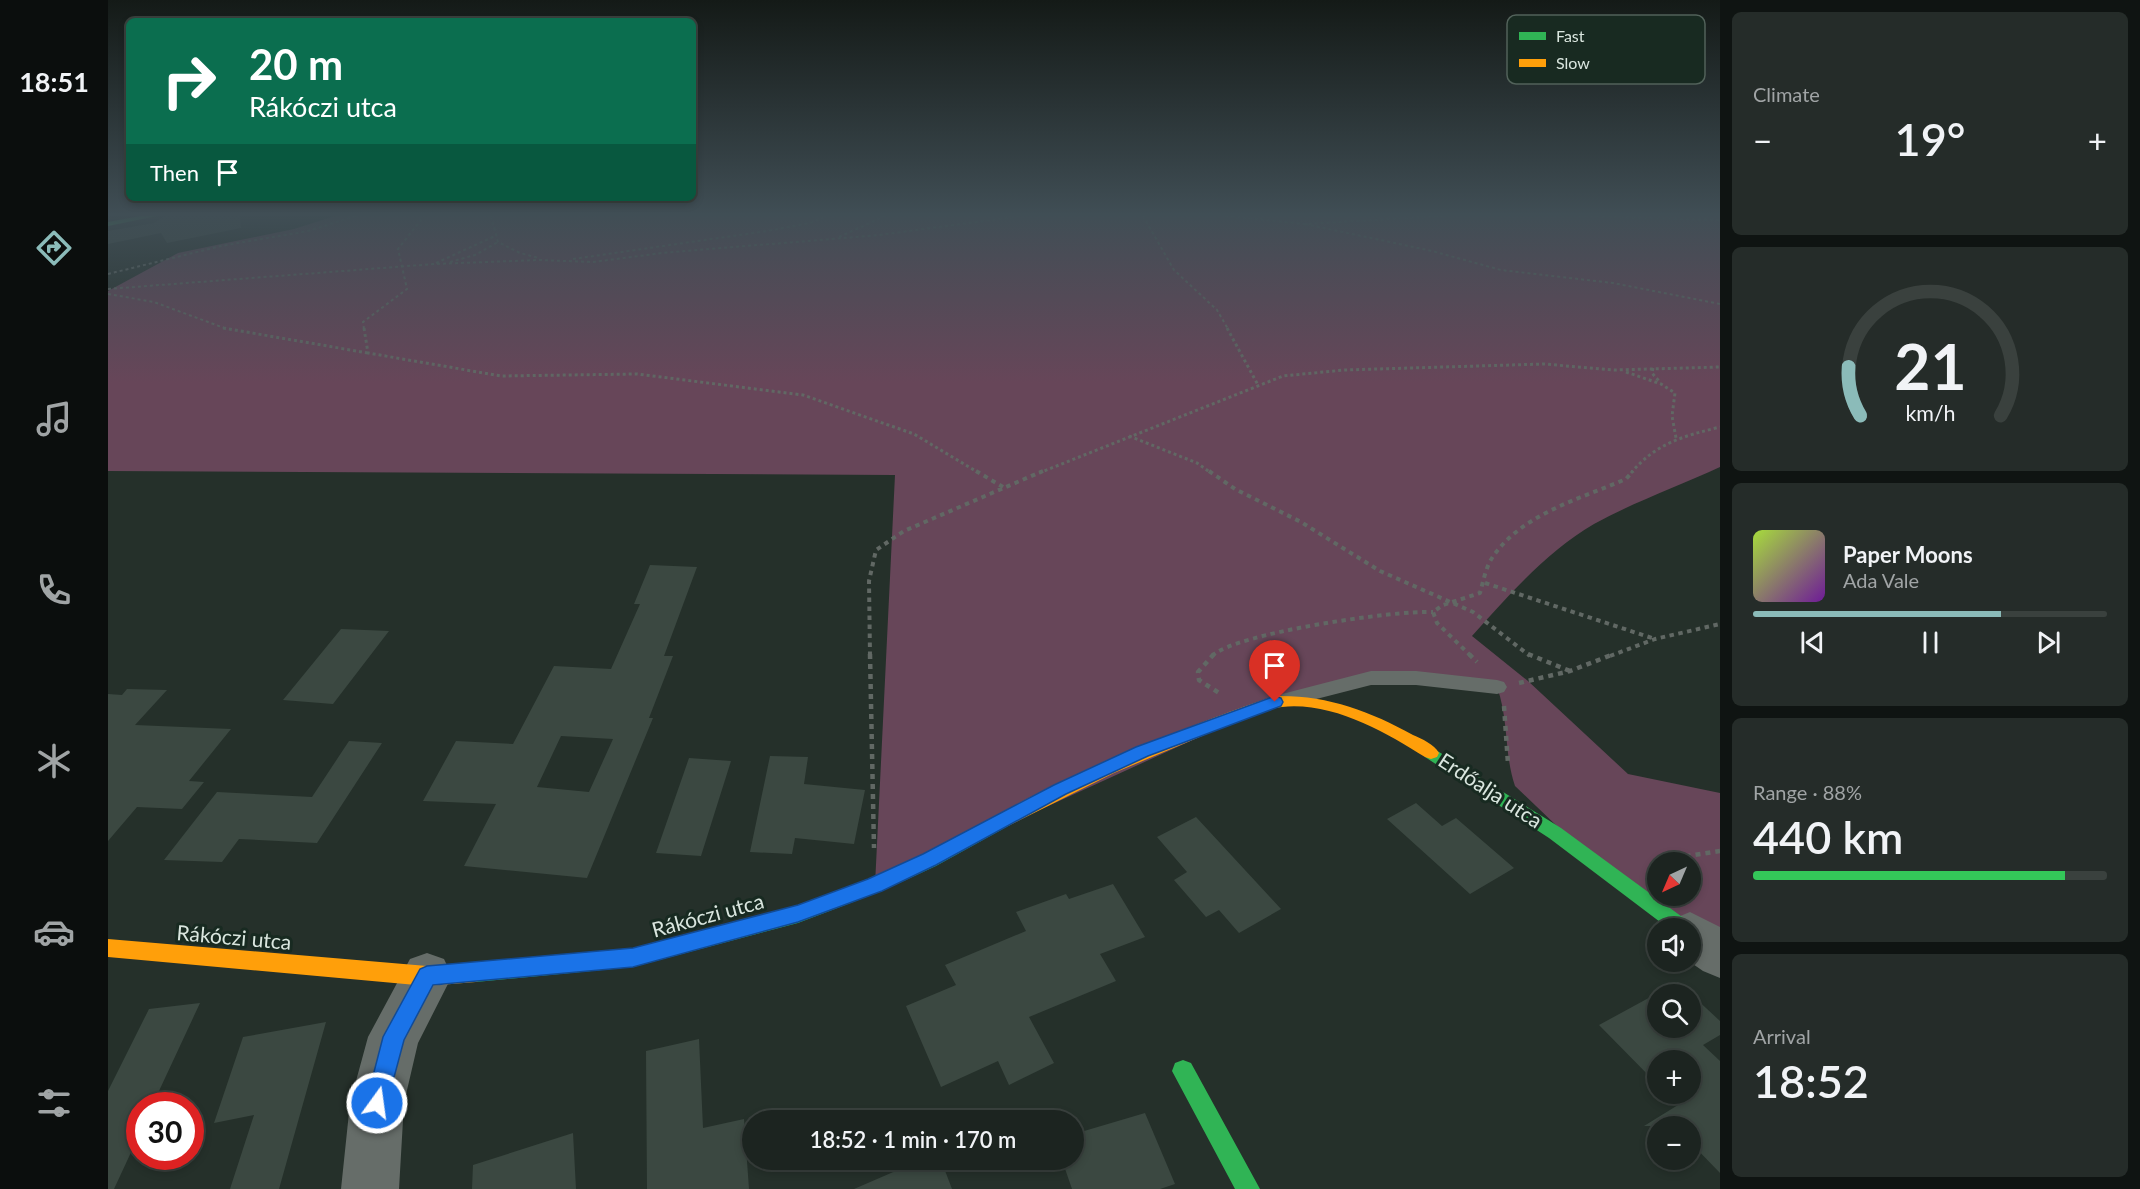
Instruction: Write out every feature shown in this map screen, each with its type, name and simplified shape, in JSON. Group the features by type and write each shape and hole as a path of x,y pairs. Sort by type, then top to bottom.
{"street":[{"name":"Rákóczi utca","path":"108,948 427,976 633,958 798,914 875,885 930,860 1060,789 1142,752 1275,702"},
{"name":"Erdőalja utca","path":"1275,702 1310,704 1342,710 1372,720 1404,736 1555,833 1668,918"},
{"path":"1701,942 1720,955"},
{"path":"370,1189 377,1103 394,1037 427,976"},
{"path":"1183,1071 1248,1189"}],"lane":[{"path":"1275,702 1371,678 1416,678 1497,687"}],"path":[{"path":"108,289 340,271"},
{"path":"368,352 363,322 408,289 402,271"},
{"path":"1176,271 1217,310 1258,385"},
{"path":"1514,271 1613,283 1720,304"},
{"path":"108,294 154,302 231,331 368,352 501,376 637,374 803,395 914,434 1003,487"},
{"path":"875,885 869,581 876,550 904,531 1003,487 1283,376 1344,370 1435,370 1544,364 1614,370 1720,368"},
{"path":"1654,368 1652,373 1661,384 1677,396 1672,416 1676,438"},
{"path":"1614,370 1661,384"},
{"path":"1241,715 1198,677 1200,669 1217,652 1236,644 1276,637 1354,617 1413,611 1433,612 1441,606 1457,603 1480,592 1485,583 1491,559 1516,531 1626,478 1641,461 1676,438 1720,427"},
{"path":"1129,436 1197,463 1235,489 1301,522 1380,571 1457,603 1531,657 1570,671"},
{"path":"1485,583 1555,604 1655,639"},
{"path":"1433,612 1437,622 1464,648 1497,687 1507,720 1509,768"},
{"path":"1497,687 1570,671 1655,639 1720,624"},
{"path":"1608,875 1640,863 1720,850"}],"shaded area":[{"path":"144,271 1720,271 1720,467 1625,508 1577,535 1529,575 1472,636 1528,681 1628,774 1720,793 1720,955 1701,938 1701,918 1668,918 1651,906 1701,906 1701,852 1647,852 1647,903 1608,875 1515,786 1497,687 1394,678 1276,702 875,885 895,475 108,471 108,291"}],"building":[{"path":"650,565 697,567 664,656 673,656 649,718 653,718 587,878 464,866 496,804 423,801 456,741 513,744 554,666 611,669 640,604 634,604","holes":["561,736 613,739 589,792 537,787"]},
{"path":"341,629 389,631 333,704 283,700"},
{"path":"127,689 167,690 135,725 231,729 189,781 204,782 182,809 137,807 108,841 108,694 122,695"},
{"path":"349,741 382,743 317,843 239,839 222,862 164,860 217,792 312,797"},
{"path":"770,756 808,757 804,784 865,790 854,844 795,838 792,854 750,852"},
{"path":"689,758 731,761 701,856 656,853"},
{"path":"1416,803 1442,826 1456,818 1514,868 1470,894 1387,819"},
{"path":"1196,817 1281,909 1239,933 1219,910 1206,917 1174,880 1187,872 1157,837"},
{"path":"1113,884 1145,937 1100,954 1116,981 1029,1017 1054,1063 1009,1085 998,1061 941,1087 906,1006 956,985 945,965 1026,931 1016,912 1066,894 1069,899"},
{"path":"1647,999 1647,1038 1701,1038 1701,1003 1720,1021 1720,1035 1703,1045 1720,1061 1720,1173 1701,1153 1701,1116 1660,1116 1677,1104 1701,1104 1701,1050 1647,1050 1647,1074 1599,1025"},
{"path":"200,1003 159,1092 126,1092 126,1163 114,1189 108,1189 108,1091 149,1009"},
{"path":"326,1022 279,1189 230,1189 254,1115 214,1123 243,1037"},
{"path":"699,1039 703,1128 742,1119 742,1170 748,1170 749,1189 647,1189 646,1051"},
{"path":"1145,1113 1175,1184 1160,1189 1072,1189 1065,1170 1084,1170 1084,1131"},
{"path":"573,1133 576,1189 472,1189 473,1165"},
{"path":"898,1170 945,1170 952,1189 854,1189"}],"traffic: fast":[{"path":"1431,753 1555,833 1669,918"},
{"path":"476,972 633,958 798,914 875,885 930,860 1004,820"},
{"path":"1183,1071 1248,1189"}],"traffic: slow":[{"path":"1004,820 1082,780 1269,703 1297,701 1337,708 1396,732 1431,753"},
{"path":"108,948 427,976 476,972"}],"route":[{"path":"377,1103 394,1037 427,976 633,958 798,914 875,885 930,860 1060,789 1142,752 1275,702"}]}
